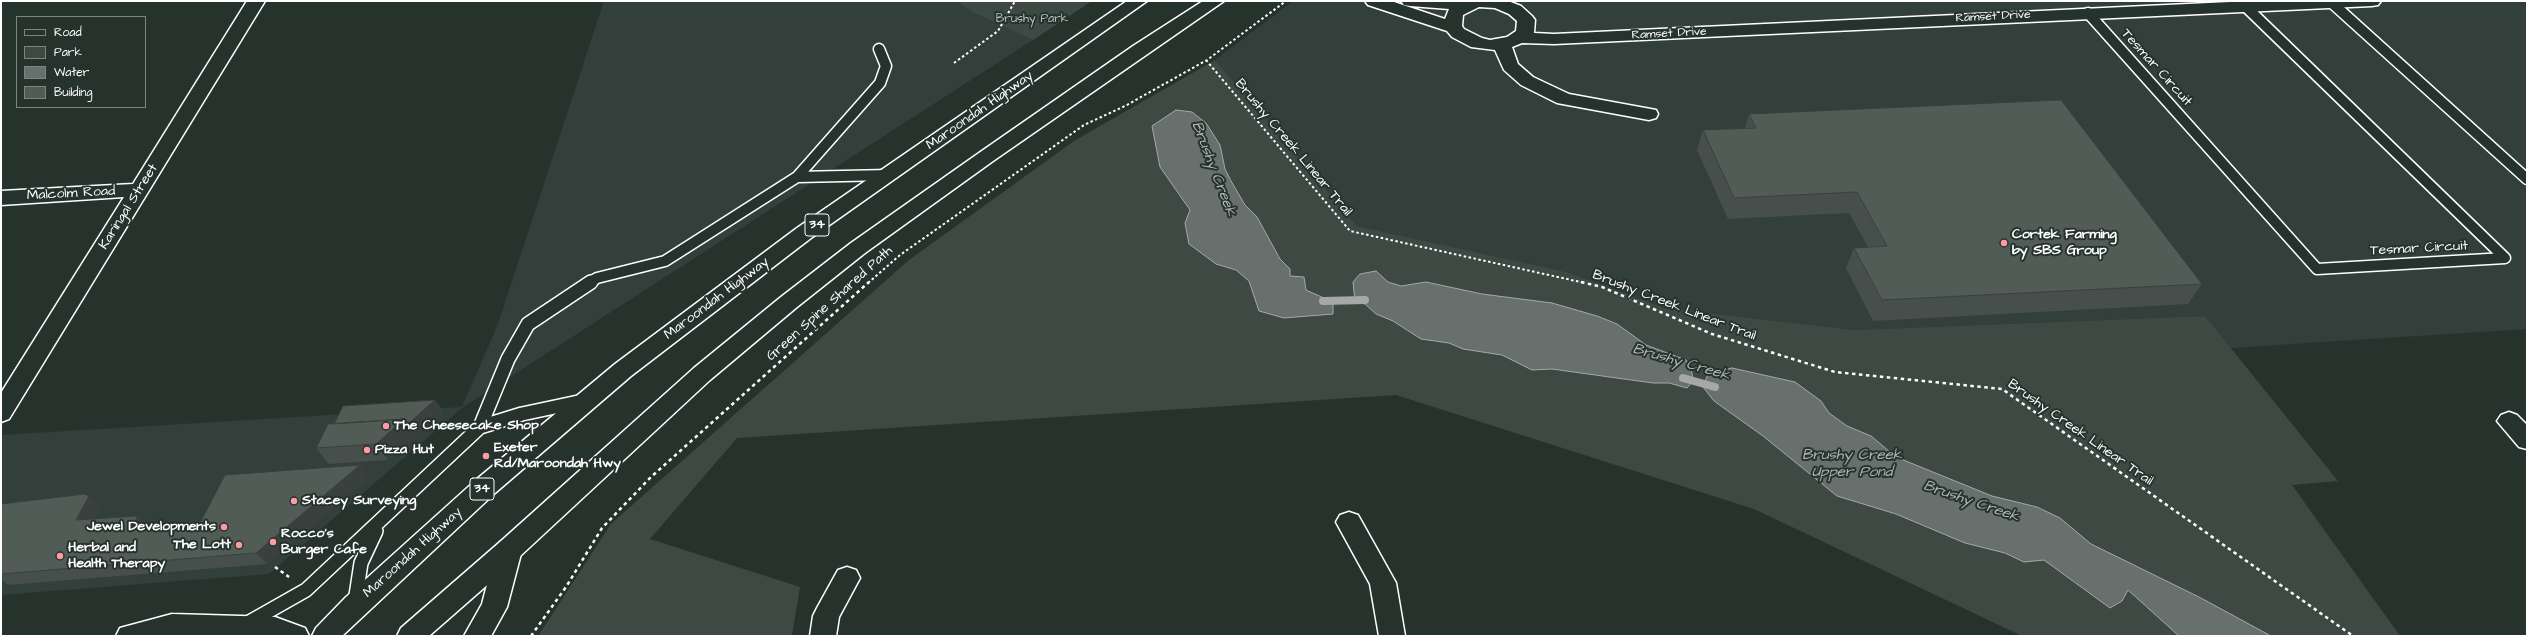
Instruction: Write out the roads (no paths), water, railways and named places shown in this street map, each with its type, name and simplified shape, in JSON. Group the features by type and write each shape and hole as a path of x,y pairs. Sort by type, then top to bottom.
{"main road":[{"name":"Karingal Street","path":"1,413 256,1"},
{"name":"Maroondah Highway","path":"325,636 355,606 486,486 623,370 804,234 1138,1"},
{"path":"410,636 509,550 702,374 789,302 858,248 973,166 1140,50 1215,1"},
{"path":"1374,1 1453,27 1458,34 1472,41 1502,44 1520,38 1527,27 1526,12"},
{"path":"1410,1 1467,5 1490,2"},
{"name":"Ramset Drive","path":"1520,38 1554,39 1614,37 2088,13 2372,1"},
{"name":"Ramset Drive","path":"1490,2 1614,37"},
{"path":"1453,27 1454,14 1467,5"},
{"path":"1502,44 1510,66 1527,81 1564,99 1649,114"},
{"name":"Malcolm Road","path":"1,198 140,190"},
{"path":"2509,421 2527,440"},
{"path":"1349,522 1382,583 1392,636"},
{"path":"477,636 494,607 509,550"},
{"path":"823,636 826,616 847,578"},
{"path":"130,636 172,626 244,626 275,628 296,636"}],"lane":[{"path":"2332,3 2527,179"},
{"name":"Tesmar Circuit","path":"2088,13 2318,269 2504,258 2245,6"},
{"path":"244,626 306,590 379,524 480,427 508,359 528,324 597,278 665,261 797,177 880,82 886,66 879,49"},
{"path":"797,177 889,175"},
{"path":"480,427 522,414 587,400"},
{"path":"355,606 361,562 379,524"}],"water":[{"path":"1176,110 1192,112 1206,123 1220,145 1225,169 1231,181 1245,205 1257,217 1280,259 1290,269 1290,276 1304,277 1306,290 1333,302 1333,314 1284,318 1259,311 1249,281 1236,270 1216,264 1189,244 1185,223 1190,210 1160,167 1152,126"},
{"path":"1376,271 1388,282 1401,286 1426,282 1482,294 1552,303 1597,316 1617,324 1646,345 1686,360 1692,373 1693,381 1687,388 1669,383 1653,383 1552,369 1532,370 1502,355 1463,349 1449,343 1421,339 1393,321 1376,314 1365,304 1355,302 1353,282 1360,274"},
{"name":"Brushy Creek Upper Pond","path":"1732,368 1795,382 1821,401 1829,413 1847,426 1871,436 1896,457 1992,496 2037,507 2060,518 2091,544 2199,597 2271,636 2179,636 2128,590 2122,601 2110,608 2044,560 2024,562 2005,553 1965,543 1896,514 1837,496 1763,436 1714,401 1703,387 1708,374"}],"waterway":[{"name":"Brushy Creek","path":"1323,301 1365,300"},
{"name":"Brushy Creek","path":"1683,378 1715,387"}],"place":[{"name":"Cortek Farming by SBS Group","path":"2004,243"},
{"name":"The Cheesecake Shop","path":"386,426"},
{"name":"Pizza Hut","path":"367,450"},
{"name":"Exeter Rd/Maroondah Hwy","path":"486,456"},
{"name":"Stacey Surveying","path":"294,501"},
{"name":"Jewel Developments","path":"224,527"},
{"name":"Rocco's Burger Cafe","path":"273,542"},
{"name":"The Lott","path":"239,545"},
{"name":"Herbal and Health Therapy","path":"60,556"}],"park label":[{"name":"Brushy Park","path":"1032,19"}]}
